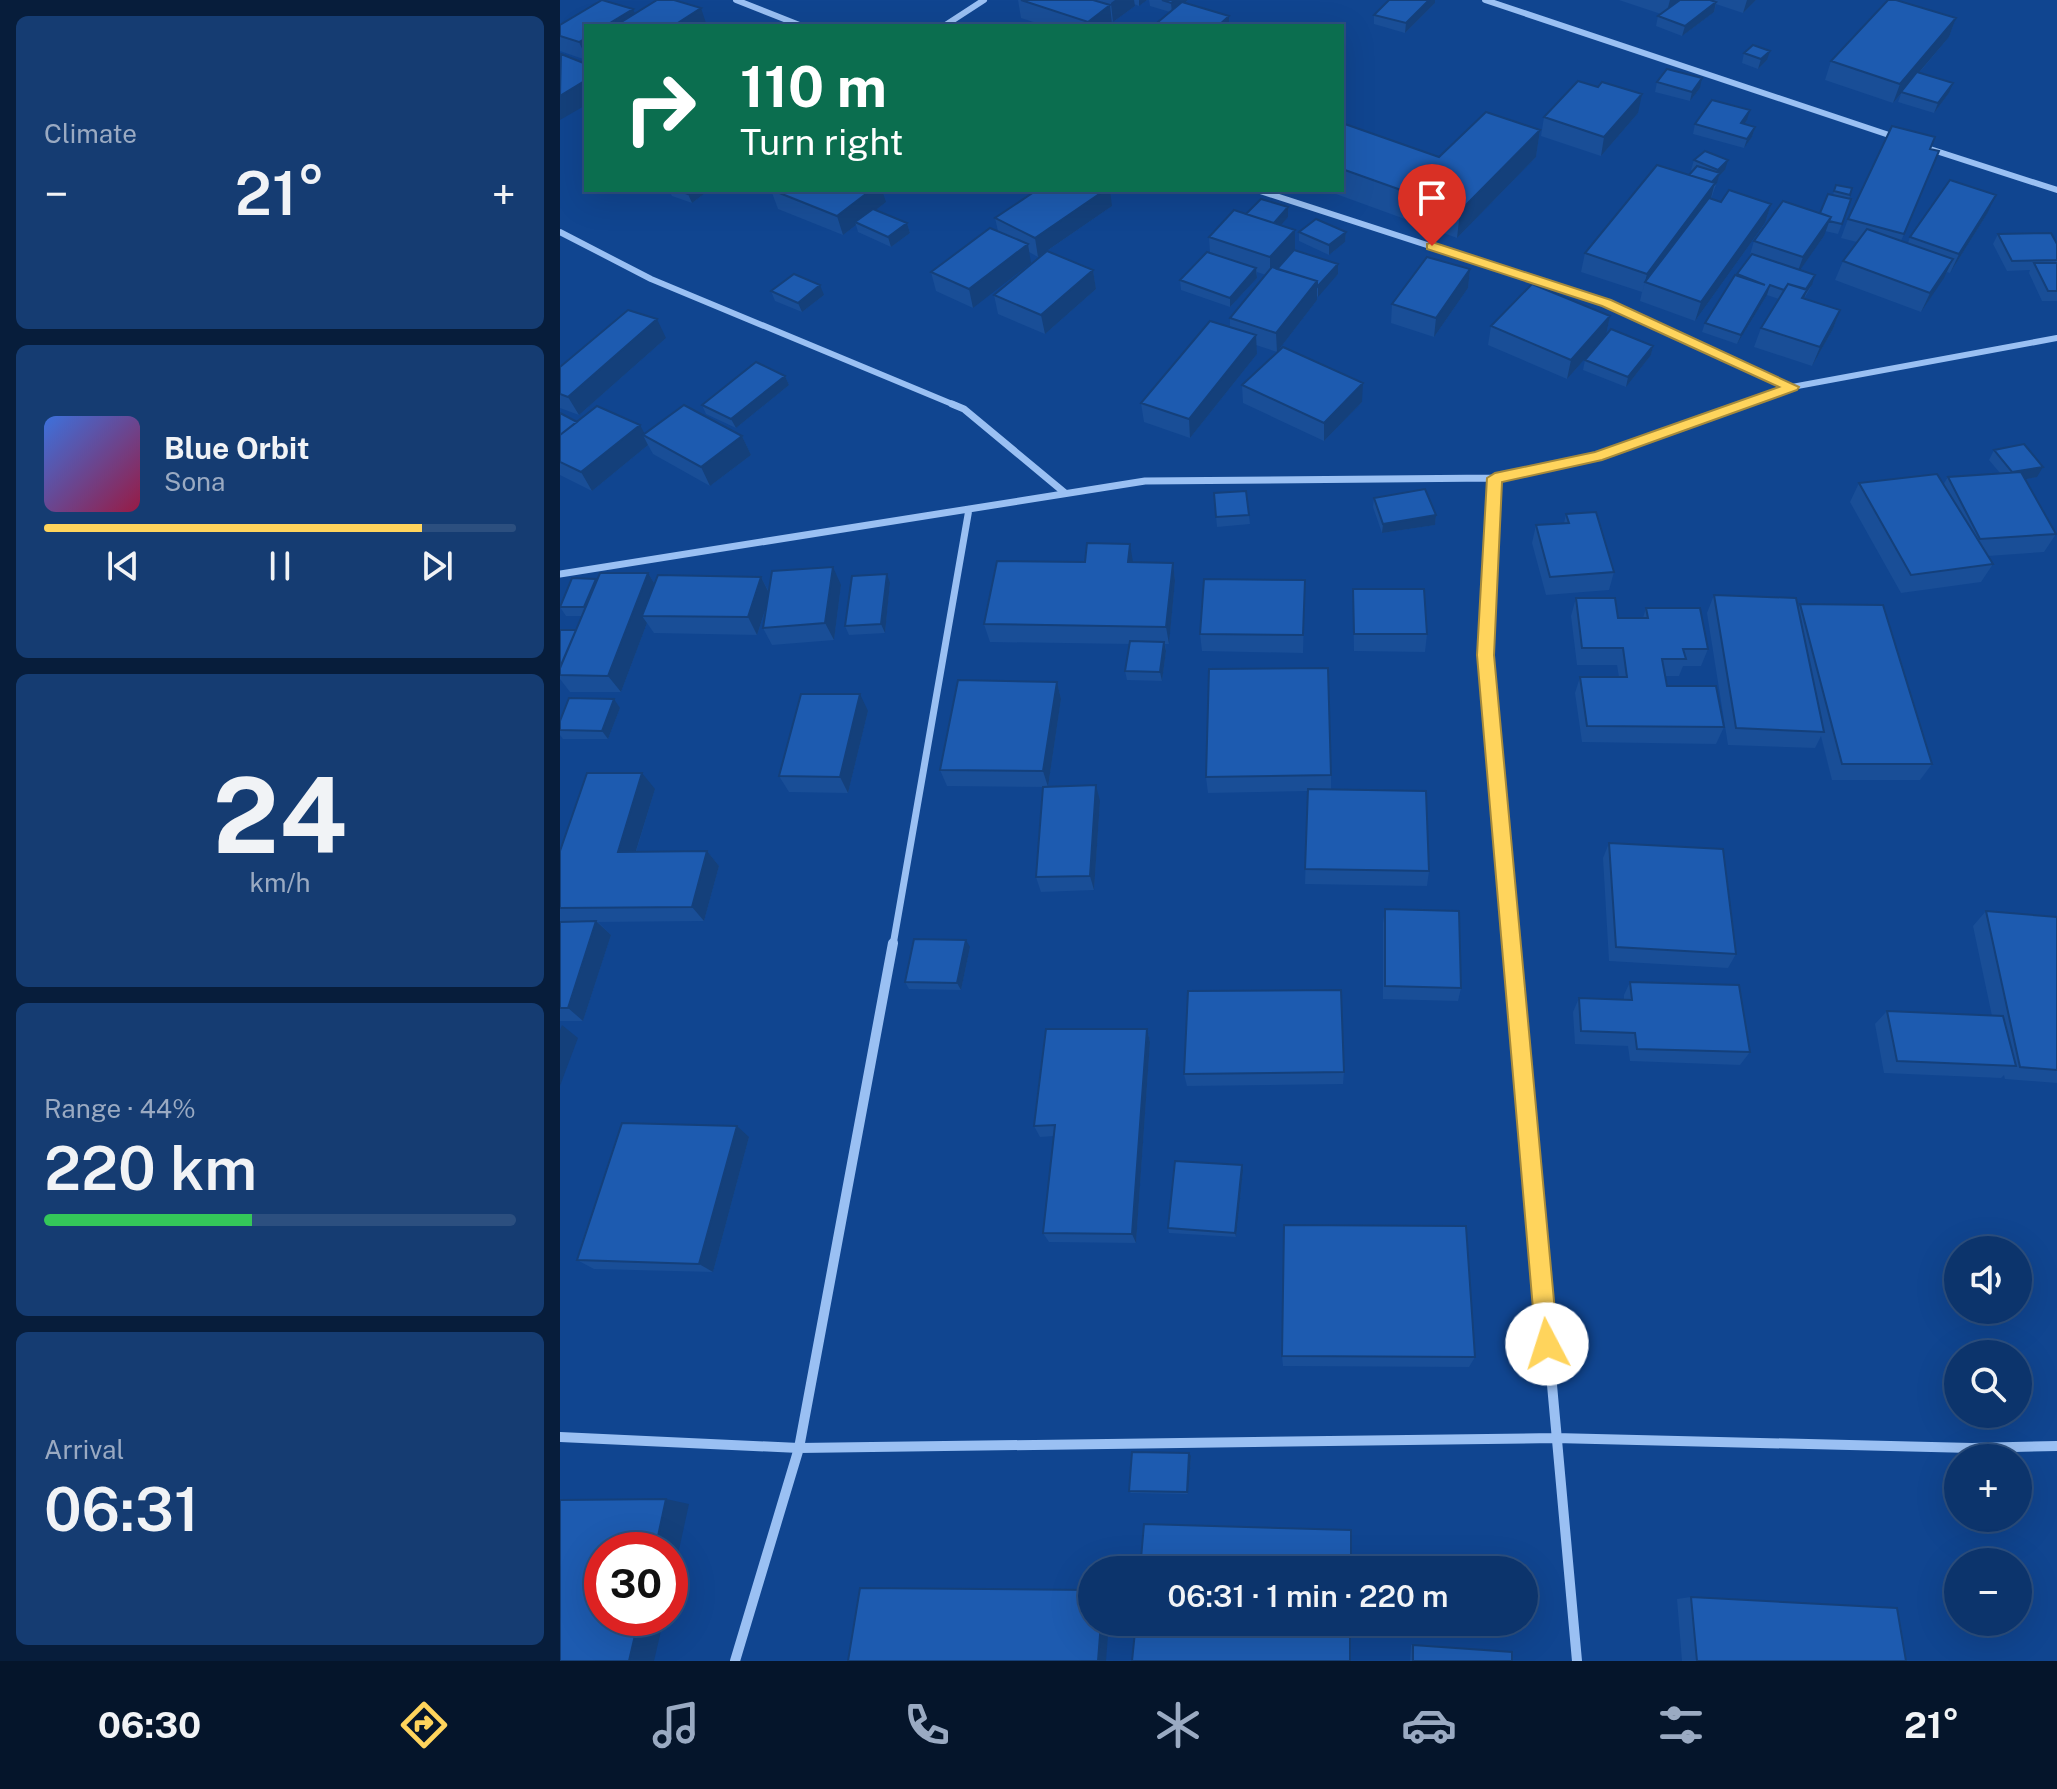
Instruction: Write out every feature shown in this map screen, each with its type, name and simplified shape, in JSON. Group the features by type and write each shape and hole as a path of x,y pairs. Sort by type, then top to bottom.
{"street":[{"path":"736,0 797,24"},
{"path":"947,24 984,0"},
{"path":"1485,0 1903,140"},
{"path":"1918,145 2057,190"},
{"path":"1263,192 1606,303 1792,387"},
{"path":"560,232 651,279 964,409 1065,493"},
{"path":"560,574 1145,481 1495,478 1597,456 1792,387 2057,338"},
{"path":"1495,478 1486,655 1577,1661"},
{"path":"735,1661 799,1448 885,989 969,509"},
{"path":"560,1437 799,1448 1555,1438 1972,1448 2057,1446"}],"building":[{"path":"602,0 633,9 608,24 584,24 584,39 579,42 560,36 560,25"},
{"path":"657,0 674,0 701,8 676,24 618,24"},
{"path":"1021,0 1093,0 1110,5 1088,22"},
{"path":"1389,0 1429,0 1406,23 1374,15"},
{"path":"1680,0 1716,2 1685,26 1658,16"},
{"path":"1888,0 1956,18 1900,84 1831,61"},
{"path":"1182,2 1229,16 1220,24 1158,22"},
{"path":"1753,45 1770,51 1761,59 1744,53"},
{"path":"561,54 584,63 584,81 560,96"},
{"path":"1667,69 1702,78 1692,92 1657,82"},
{"path":"1917,72 1953,83 1938,103 1901,92"},
{"path":"1578,81 1598,87 1602,82 1642,94 1604,137 1544,117"},
{"path":"1712,100 1750,110 1741,123 1755,127 1747,139 1695,124"},
{"path":"1486,112 1540,130 1460,211 1344,170 1344,124 1439,157"},
{"path":"1892,126 1935,137 1930,149 1939,151 1904,234 1848,219"},
{"path":"1705,151 1728,160 1718,170 1694,160"},
{"path":"1657,165 1715,183 1647,274 1585,253"},
{"path":"1697,166 1720,173 1712,182 1689,175"},
{"path":"1950,180 1996,195 1959,254 1910,237"},
{"path":"1836,185 1852,188 1850,195 1834,191"},
{"path":"1729,190 1771,204 1701,302 1645,282 1709,198 1721,202"},
{"path":"777,192 868,192 837,216"},
{"path":"1034,192 1102,192 1035,238 995,218"},
{"path":"1828,194 1851,199 1842,224 1829,221 1831,217 1820,213"},
{"path":"1261,199 1288,207 1274,223 1246,214"},
{"path":"1783,201 1831,217 1803,257 1754,241"},
{"path":"873,209 907,223 888,237 855,222"},
{"path":"1234,210 1295,230 1270,257 1209,237"},
{"path":"1316,219 1346,232 1329,245 1299,232"},
{"path":"990,228 1028,244 969,289 931,272"},
{"path":"1867,229 1953,259 1930,293 1843,261"},
{"path":"2051,233 2057,244 2057,260 2012,261 1998,234"},
{"path":"1294,250 1338,264 1317,287 1317,281 1277,269"},
{"path":"1047,251 1093,270 1041,315 994,295"},
{"path":"1207,252 1256,268 1230,298 1180,280"},
{"path":"1752,254 1815,275 1806,289 1788,284 1784,290 1770,285 1741,335 1705,323 1735,275 1765,285 1737,274"},
{"path":"1427,257 1470,269 1436,318 1392,304"},
{"path":"2034,263 2057,263 2057,291 2048,291"},
{"path":"1272,267 1317,281 1276,333 1230,318"},
{"path":"794,274 820,285 798,303 771,291"},
{"path":"1532,284 1610,316 1571,360 1491,326"},
{"path":"1788,284 1807,290 1802,298 1840,310 1820,347 1761,328"},
{"path":"628,310 657,319 568,397 560,394 560,367"},
{"path":"1210,321 1256,335 1189,419 1141,403"},
{"path":"1611,329 1653,346 1628,377 1585,360"},
{"path":"1283,347 1363,383 1324,423 1242,385"},
{"path":"756,362 785,376 731,419 702,405"},
{"path":"684,405 742,436 701,467 643,435"},
{"path":"597,406 640,425 581,472 560,462 560,435"},
{"path":"560,413 577,422 560,435"},
{"path":"2024,444 2043,467 2012,472 1994,450"},
{"path":"2021,472 2056,534 1980,539 1948,477"},
{"path":"1937,474 1993,564 1911,575 1859,483"},
{"path":"1425,489 1436,515 1383,524 1374,498"},
{"path":"1246,491 1249,515 1216,517 1214,493"},
{"path":"1596,512 1614,572 1550,577 1536,525 1569,523 1566,514"},
{"path":"1087,543 1130,544 1128,562 1173,563 1166,627 984,624 997,561 1085,562"},
{"path":"833,567 825,623 763,628 772,571"},
{"path":"600,573 648,573 608,676 560,675 560,668"},
{"path":"887,574 881,624 845,626 852,576"},
{"path":"658,575 761,577 748,617 642,616"},
{"path":"572,578 596,579 584,607 560,607"},
{"path":"1204,579 1305,580 1303,635 1200,634"},
{"path":"1353,589 1424,589 1427,634 1354,634"},
{"path":"1714,595 1796,598 1824,732 1736,728"},
{"path":"1576,598 1615,598 1618,618 1648,618 1646,608 1700,608 1708,649 1683,649 1686,659 1662,659 1667,686 1716,686 1724,727 1587,726 1580,677 1627,677 1623,648 1582,648"},
{"path":"1800,604 1883,605 1932,764 1842,764"},
{"path":"560,630 576,630 561,665 560,665"},
{"path":"1130,641 1164,642 1160,672 1125,671"},
{"path":"1328,668 1331,775 1206,777 1209,669"},
{"path":"958,680 1057,682 1043,771 940,770"},
{"path":"801,694 860,694 840,777 779,776"},
{"path":"569,698 614,699 602,731 560,730 560,721"},
{"path":"587,773 642,773 618,852 707,851 692,907 560,908 560,851"},
{"path":"1096,785 1090,876 1036,877 1043,787"},
{"path":"1308,789 1426,791 1429,871 1305,869"},
{"path":"1609,843 1723,849 1736,954 1616,947"},
{"path":"1385,909 1459,911 1461,988 1385,986"},
{"path":"1986,911 2057,917 2057,1070 2020,1067"},
{"path":"596,921 568,1008 560,1008 560,922"},
{"path":"914,939 966,940 957,983 905,982"},
{"path":"1630,982 1739,985 1750,1052 1637,1049 1635,1033 1581,1031 1579,998 1632,1000"},
{"path":"1341,990 1344,1072 1184,1074 1188,991"},
{"path":"1887,1011 2003,1016 2016,1066 1897,1061"},
{"path":"1046,1029 1147,1029 1132,1234 1043,1233 1055,1125 1034,1126"},
{"path":"622,1123 737,1126 699,1264 577,1260"},
{"path":"1175,1161 1242,1165 1235,1233 1168,1228"},
{"path":"1284,1225 1466,1226 1475,1357 1282,1356"},
{"path":"1132,1452 1189,1453 1187,1492 1129,1491"},
{"path":"666,1499 659,1532 584,1532 584,1636 635,1636 629,1661 560,1661 560,1500"},
{"path":"1144,1524 1351,1530 1351,1556 1141,1556"},
{"path":"860,1588 1078,1590 1078,1636 1100,1636 1098,1661 848,1661"},
{"path":"1691,1597 1897,1608 1906,1661 1697,1661"},
{"path":"1135,1636 1350,1636 1350,1661 1132,1661"},
{"path":"1413,1645 1512,1652 1512,1661 1413,1661"}],"route":[{"path":"1432,246 1606,303 1792,387 1597,456 1495,478 1486,655 1547,1344"}]}
